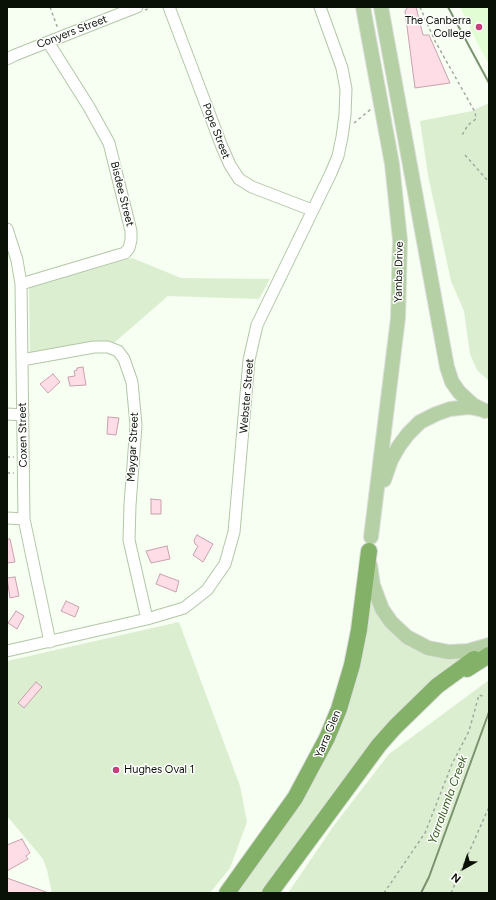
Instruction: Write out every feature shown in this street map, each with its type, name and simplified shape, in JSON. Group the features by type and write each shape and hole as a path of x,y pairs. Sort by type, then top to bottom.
{"highway":[{"name":"Yarra Glen","path":"227,893 295,798 327,738 339,709 352,665 359,630 370,544"},
{"path":"270,893 379,745 410,710 442,682 477,657"}],"main road":[{"name":"Yamba Drive","path":"363,7 392,164 400,240 398,318 370,544"},
{"path":"381,7 447,367 452,382 459,392 473,405 487,411"},
{"path":"487,411 469,407 443,411 420,422 408,434 399,446 387,469 370,544 371,572 376,594 387,616 401,632 420,644 435,650 456,652 477,657 489,649"},
{"path":"477,657 489,645"}],"street":[{"name":"Conyers Street","path":"7,60 137,7"},
{"name":"Pope Street","path":"169,7 222,147 230,166 239,179 252,187 312,210"},
{"name":"Webster Street","path":"7,651 147,619 184,608 207,590 225,564 234,532 249,360 253,342 264,308 338,156 346,115 342,68 320,7"},
{"name":"Bisdee Street","path":"21,284 125,254 129,248 131,240 131,231 109,143 89,106 48,42"},
{"name":"Coxen Street","path":"7,228 17,260 21,284 24,519 50,642"},
{"name":"Maygar Street","path":"22,360 94,347 108,347 118,350 124,359 132,382 136,425 129,540 147,619"},
{"path":"7,414 23,415"},
{"path":"7,518 24,519"}],"path":[{"path":"50,7 61,37"},
{"path":"420,7 435,41 475,112 476,119 468,126 461,137"},
{"path":"343,132 374,107"},
{"path":"465,155 489,182"},
{"path":"384,893 425,833 452,764 469,731 479,695 483,696"},
{"path":"451,893 489,806"}],"shaded area":[{"name":"The Canberra College","path":"460,7 489,7 489,64 479,46"},
{"path":"489,103 489,381 477,370 470,354 464,311 451,281 428,175 420,121 472,111"},
{"path":"132,258 181,278 270,279 259,299 168,296 115,342 30,356 29,288"},
{"path":"370,583 395,629 467,657 449,672 266,893 233,893 310,781"},
{"name":"Hughes Oval 1","path":"179,622 240,786 247,822 230,868 210,893 52,893 43,859 7,816 7,661"},
{"path":"489,680 489,893 288,893 335,824 389,754"}],"building":[{"path":"408,7 416,7 423,35 429,35 450,83 415,88 405,11"},
{"path":"83,367 86,385 70,386 68,377 75,376 74,371 77,370 77,368"},
{"path":"53,374 60,382 48,393 40,384"},
{"path":"108,417 119,418 116,435 107,434"},
{"path":"151,499 161,500 161,514 151,514"},
{"path":"197,535 213,544 203,562 193,555 198,546 195,544 194,540"},
{"path":"7,539 10,539 15,562 7,563"},
{"path":"167,546 170,559 151,563 146,551"},
{"path":"160,574 179,581 176,592 156,584"},
{"path":"15,577 19,596 10,598 7,578"},
{"path":"66,601 79,607 75,617 61,611"},
{"path":"16,611 24,616 17,629 8,623"},
{"path":"36,682 42,687 24,708 18,703"},
{"path":"22,839 30,853 26,856 28,859 7,871 7,845"},
{"path":"7,878 46,892 46,893 7,893"}],"waterway":[{"path":"448,7 489,83"},
{"name":"Yarralumla Creek","path":"421,893 429,877 489,712"}],"place":[{"name":"The Canberra College","path":"479,27"},
{"name":"Hughes Oval 1","path":"116,770"}]}
